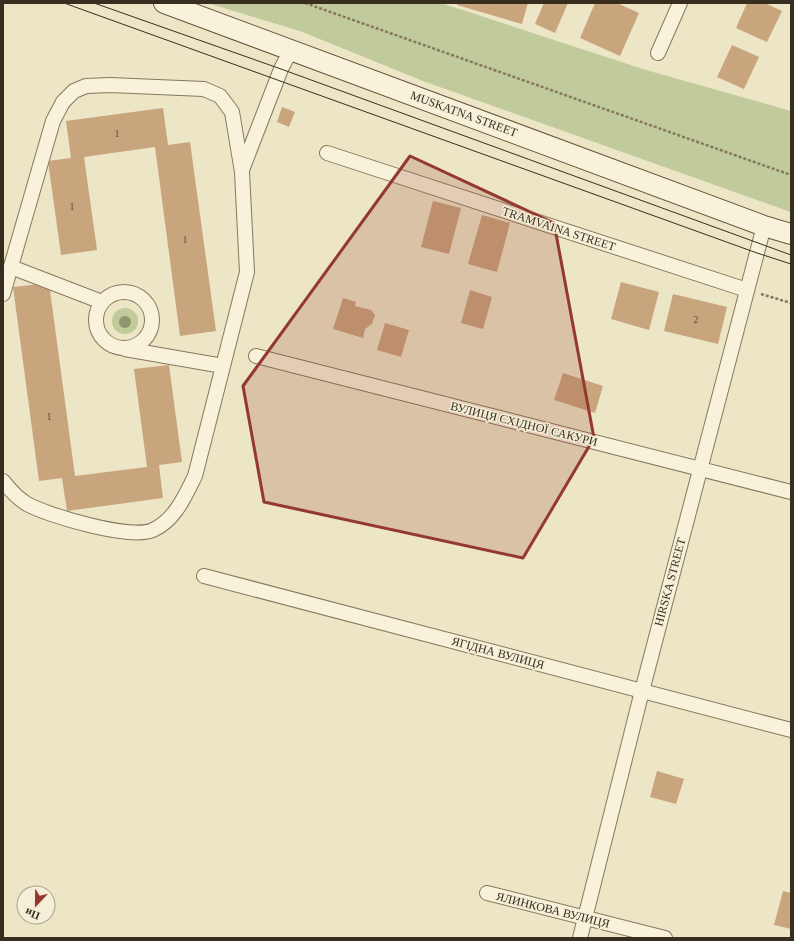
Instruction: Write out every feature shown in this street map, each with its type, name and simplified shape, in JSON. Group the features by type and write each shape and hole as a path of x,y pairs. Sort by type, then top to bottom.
{"street":[{"name":"MUSKATNA STREET","path":"164,3 764,226 791,234"},
{"path":"658,53 680,3"},
{"path":"242,172 281,70 291,50"},
{"path":"3,294 53,121 63,102 74,91 86,86 110,85 204,89 220,96 232,112 242,172 248,272 195,476 184,498 168,521 152,531 127,532 100,528 44,512 26,503 11,492 3,481"},
{"name":"TRAMVAINA STREET","path":"327,153 747,290"},
{"name":"HIRSKA STREET","path":"580,938 642,691 764,226"},
{"path":"11,267 102,302"},
{"path":"125,349 134,347 142,342 148,335 152,326 152,317 150,308 140,297 127,292 118,292 109,295 102,302 96,314 96,328 100,336 107,343 115,347 125,349 223,366"},
{"name":"ВУЛИЦЯ СХІДНОЇ САКУРИ","path":"256,356 791,492"},
{"name":"ЯГІДНА ВУЛИЦЯ","path":"204,576 791,730"},
{"name":"ЯЛИНКОВА ВУЛИЦЯ","path":"486,893 665,938"}],"path":[{"path":"305,3 791,176"},
{"path":"747,290 791,303"}],"highlighted area":[{"path":"410,156 554,223 594,438 523,558 264,502 243,386"}],"green space":[{"path":"207,3 441,3 646,70 791,111 791,212 423,81 300,31"},
{"path":"125,308 134,312 138,321 134,330 125,334 116,330 112,321 116,312"}],"building":[{"path":"458,3 528,3 522,24 457,5"},
{"path":"544,3 568,3 555,33 535,24"},
{"path":"595,3 617,3 639,13 620,56 580,38"},
{"path":"747,3 765,3 782,11 767,42 736,28"},
{"path":"732,45 759,57 744,89 717,77"},
{"path":"282,107 295,112 289,127 277,122"},
{"path":"163,108 168,145 190,142 216,331 180,336 155,147 84,157 97,250 61,255 48,161 71,158 66,121"},
{"path":"433,201 461,208 449,254 421,247"},
{"path":"482,215 510,223 497,272 468,264"},
{"path":"621,282 659,292 649,330 611,319"},
{"path":"49,283 75,476 147,467 134,369 169,365 182,462 159,465 163,498 67,511 62,478 39,481 13,287"},
{"path":"470,290 492,297 483,329 461,323"},
{"path":"673,294 727,307 718,344 664,331"},
{"path":"343,298 356,302 355,306 371,310 375,315 372,324 365,329 363,338 333,329"},
{"path":"385,323 409,330 401,357 377,350"},
{"path":"563,373 603,386 595,413 554,400"},
{"path":"657,771 684,779 676,804 650,797"},
{"path":"783,891 791,893 791,929 774,925"}],"tram line":[{"path":"64,3 791,264"},
{"path":"94,3 281,69 791,255"}]}
